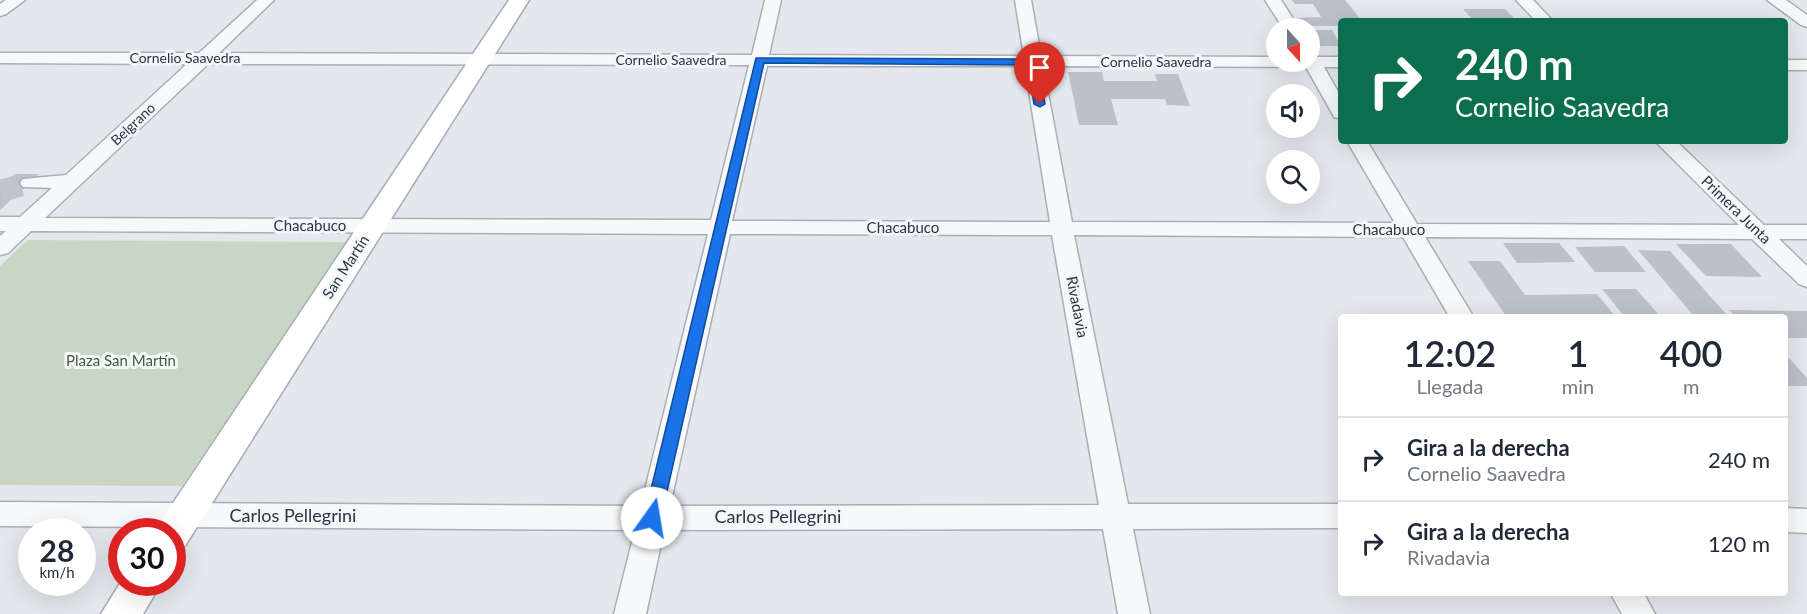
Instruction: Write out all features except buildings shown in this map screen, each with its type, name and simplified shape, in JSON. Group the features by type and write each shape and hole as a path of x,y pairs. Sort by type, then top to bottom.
{"main road":[{"name":"San Martín","path":"184,518 519,0"},
{"path":"121,614 133,596"}],"street":[{"path":"0,11 17,0"},
{"name":"Belgrano","path":"0,248 266,0"},
{"path":"630,614 774,0"},
{"name":"Rivadavia","path":"1023,0 1062,230 1134,614"},
{"path":"1274,0 1285,18"},
{"path":"1524,0 1542,18"},
{"path":"1775,0 1807,22"},
{"name":"Cornelio Saavedra","path":"0,58 1032,62 1266,60"},
{"name":"Cornelio Saavedra","path":"1320,61 1338,62"},
{"path":"1788,65 1807,65"},
{"path":"1317,72 1338,108"},
{"path":"1359,144 1460,314"},
{"name":"Primera Junta","path":"1668,144 1807,279"},
{"path":"30,183 72,181"},
{"name":"Chacabuco","path":"0,224 1807,232"},
{"name":"Carlos Pellegrini","path":"0,514 108,521"},
{"name":"Carlos Pellegrini","path":"186,525 652,518 1338,516"},
{"path":"1788,520 1807,520"},
{"path":"1628,596 1638,614"}],"green space":[{"name":"Plaza San Martín","path":"28,240 348,242 182,486 0,485 0,266"}],"tunnel":[{"path":"0,191 30,183"}],"route":[{"path":"652,518 760,60 1032,62 1040,104"}]}
